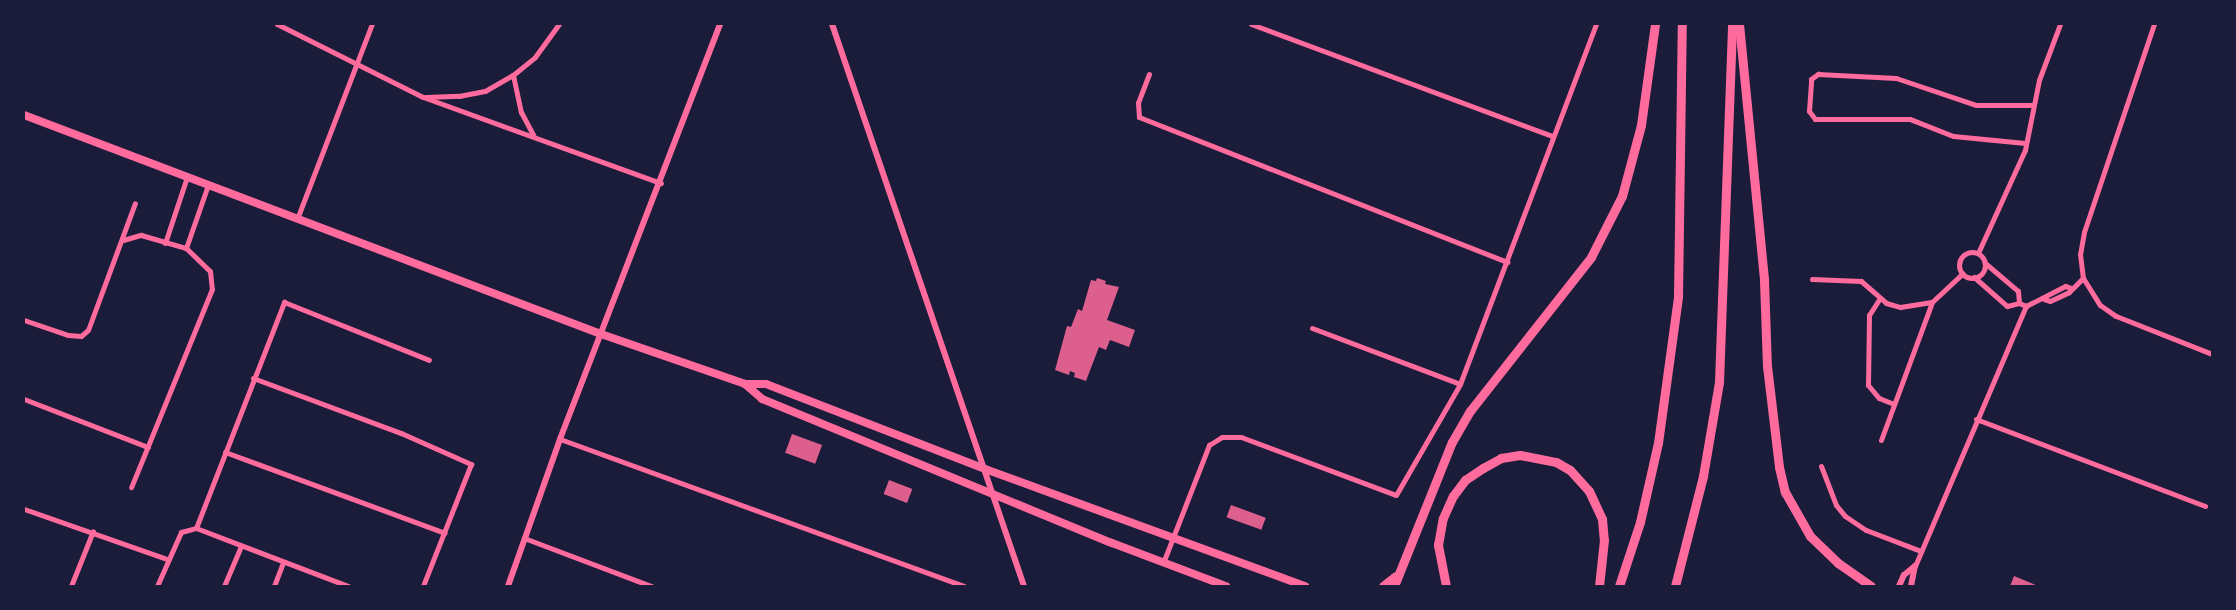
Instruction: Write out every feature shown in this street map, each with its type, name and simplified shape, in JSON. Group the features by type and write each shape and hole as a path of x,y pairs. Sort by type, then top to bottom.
{"highway":[{"path":"1394,586 1396,576 1452,442 1470,411 1591,256 1622,196 1641,125 1655,24"},
{"path":"1619,586 1640,522 1658,442 1676,315 1682,24"},
{"path":"1674,586 1703,476 1719,382 1732,24"},
{"path":"1739,24 1764,281 1767,366 1779,467 1785,492 1810,536 1838,563 1872,585"},
{"path":"1446,586 1438,545 1443,518 1453,496 1465,480 1483,468 1501,458 1520,455 1539,456 1570,470 1597,504 1604,540 1599,586"},
{"path":"1382,586 1396,576"}],"main road":[{"path":"24,115 601,334 745,384 766,384 985,468 1305,586"},
{"path":"745,384 762,399 992,494 1226,586"}],"street":[{"path":"277,24 423,97 533,135 661,183"},
{"path":"297,219 372,24"},
{"path":"423,97 460,96 485,90 513,75 534,58 559,24"},
{"path":"508,586 560,439 661,183 720,24"},
{"path":"832,24 1024,586"},
{"path":"1251,24 1552,136"},
{"path":"1163,562 1209,446 1222,437 1241,437 1396,496 1460,384 1508,262 1552,136 1596,24"},
{"path":"1978,254 2026,143 2032,105 2060,24"},
{"path":"2154,24 2084,232 2080,254 2083,278 2100,305 2116,316 2212,354"},
{"path":"1149,74 1137,112 1145,120 1508,262"},
{"path":"2026,143 1953,136 1910,119 1815,119 1809,111 1811,79 1818,74 1896,78 1976,105 2032,105"},
{"path":"513,75 521,112 533,135"},
{"path":"165,242 188,177"},
{"path":"186,248 208,185"},
{"path":"24,320 68,336 81,336 88,330 123,240 135,203"},
{"path":"123,240 140,235 186,248 210,271 212,289 131,487"},
{"path":"2019,303 2018,291 1985,263 1978,254 1970,252 1962,257 1960,265 1963,273 1974,278 2007,306 2019,303 2026,306 2044,299 2066,286 2071,288 2083,278"},
{"path":"1974,278 1981,274 1985,263"},
{"path":"1881,440 1932,302 1963,273"},
{"path":"1812,280 1861,281 1880,298 1900,307 1932,302"},
{"path":"1880,298 1869,315 1868,385 1879,398 1894,404"},
{"path":"196,528 284,302 429,360"},
{"path":"1911,586 1920,551 1951,487 1976,419 2026,306"},
{"path":"1312,328 1460,384"},
{"path":"254,378 401,433 471,464 423,586"},
{"path":"24,399 148,446"},
{"path":"1976,419 2205,506"},
{"path":"560,439 964,586"},
{"path":"225,452 445,533"},
{"path":"1822,466 1836,505 1845,516 1866,530 1920,551"},
{"path":"24,509 93,531 166,559"},
{"path":"157,586 166,559 181,532 196,528 348,586"},
{"path":"71,586 93,531"},
{"path":"524,538 651,586"},
{"path":"224,586 241,546"},
{"path":"274,586 283,562"},
{"path":"1899,586 1904,575 1915,566"}],"building":[{"path":"1097,278 1106,281 1105,284 1119,287 1107,320 1135,330 1129,347 1110,340 1106,350 1099,347 1086,381 1074,377 1075,373 1070,371 1069,375 1055,370 1067,326 1071,327 1078,309 1082,311 1091,280 1096,281"},
{"path":"792,434 822,445 815,464 785,453"},
{"path":"889,480 912,489 907,503 884,494"},
{"path":"1231,505 1266,518 1261,530 1227,517"},
{"path":"2014,576 2038,586 2010,586"}]}
